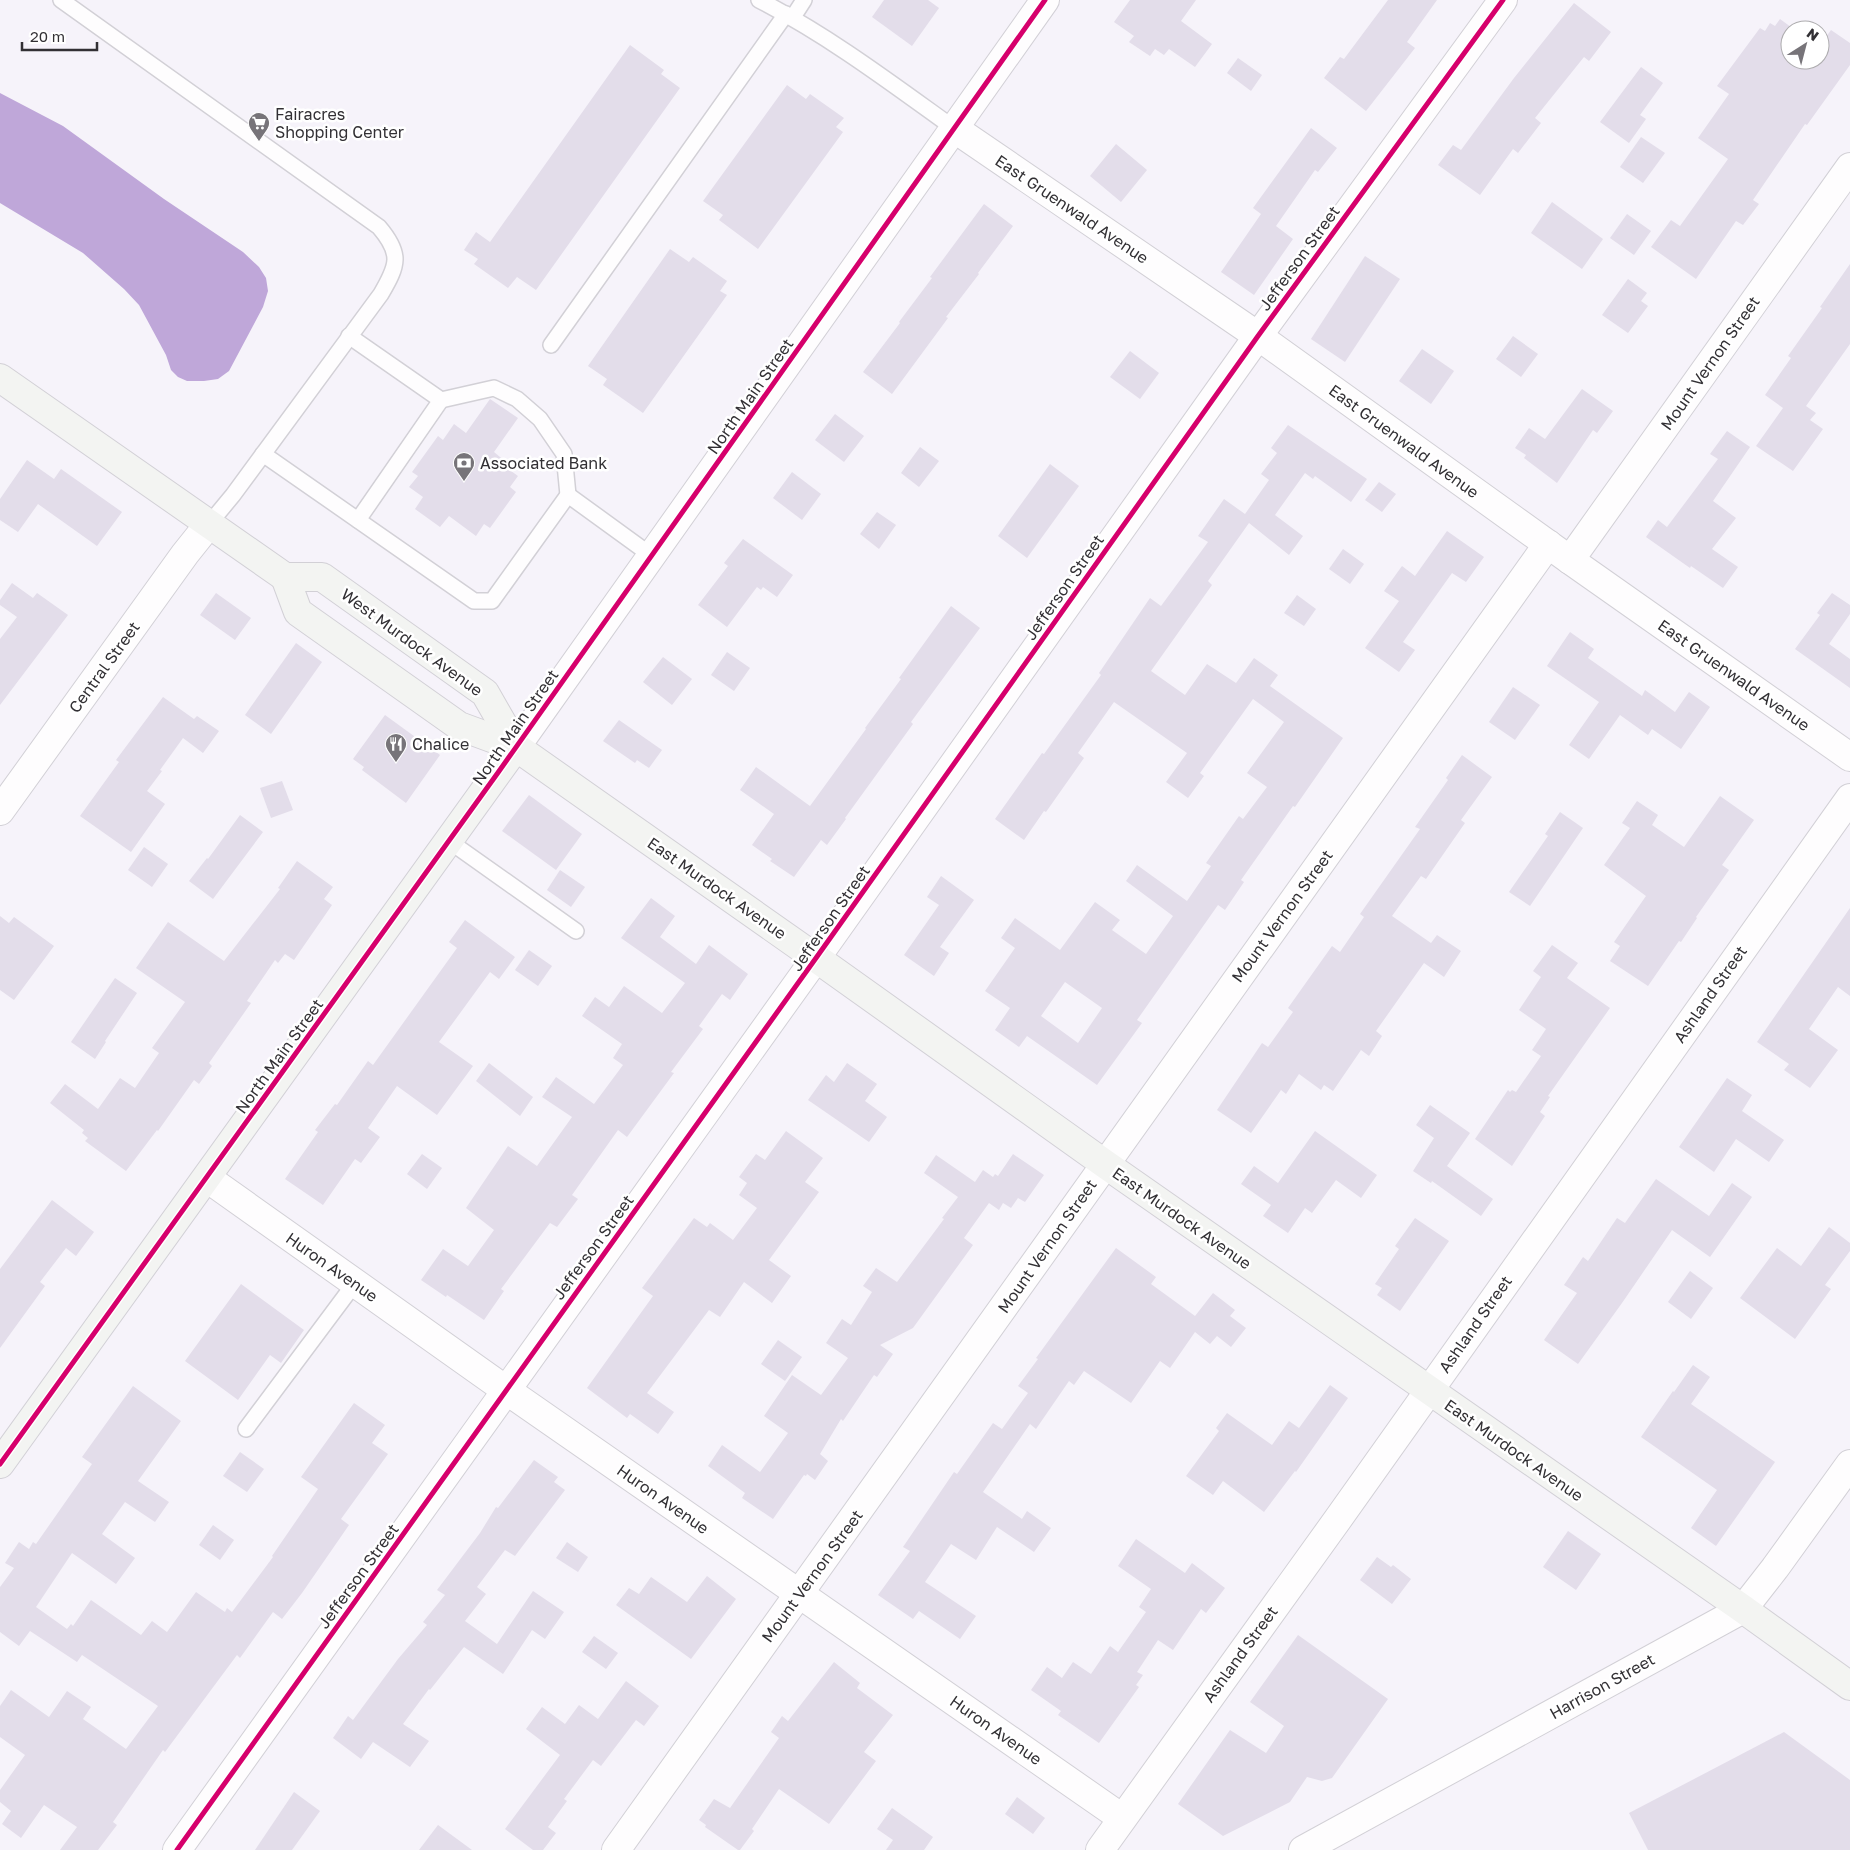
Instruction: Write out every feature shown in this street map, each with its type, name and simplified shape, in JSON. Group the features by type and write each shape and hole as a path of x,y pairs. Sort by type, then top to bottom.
{"main road":[{"path":"0,378 284,577 298,612 459,726 516,747"},
{"name":"West Murdock Avenue","path":"284,577 322,577 485,693 516,747"},
{"name":"East Murdock Avenue","path":"516,747 1105,1164 1743,1609 1850,1686"},
{"name":"North Main Street","path":"0,1464 516,747"}],"street":[{"name":"North Main Street","path":"516,747 1045,0"},
{"name":"Jefferson Street","path":"177,1850 816,958 1258,336 1503,0"},
{"name":"East Gruenwald Avenue","path":"955,129 1258,336 1570,560 1850,757"},
{"name":"Mount Vernon Street","path":"1570,560 1850,167"},
{"name":"Central Street","path":"0,810 185,554 209,524"},
{"name":"Mount Vernon Street","path":"616,1850 1548,544"},
{"name":"Ashland Street","path":"1100,1850 1338,1519 1850,798"},
{"name":"Huron Avenue","path":"207,1178 506,1390 1122,1818"},
{"name":"Harrison Street","path":"1303,1850 1743,1609 1776,1568 1850,1464"}],"lane":[{"path":"61,0 379,227 389,239 395,255 394,273 381,294 209,524"},
{"path":"759,0 789,15 874,70 955,129"},
{"path":"551,345 789,15 804,0"},
{"path":"349,336 441,400"},
{"path":"263,454 474,601 492,601 568,495 564,454 540,419 517,399 494,388 441,400 358,520"},
{"path":"568,495 652,556"},
{"path":"449,841 576,931"},
{"path":"246,1429 355,1284"}],"shaded area":[{"path":"0,93 63,126 164,199 243,252 259,267 266,278 268,291 263,307 229,371 218,379 204,381 187,381 178,377 171,370 166,355 139,305 124,289 83,253 0,203"}],"building":[{"path":"884,0 928,0 939,8 912,46 872,17"},
{"path":"1130,0 1196,0 1181,21 1212,44 1195,67 1169,49 1164,55 1155,49 1150,56 1129,42 1134,36 1114,22"},
{"path":"1388,0 1437,0 1407,42 1415,48 1366,111 1324,78 1340,57 1344,59"},
{"path":"1574,3 1611,32 1589,61 1584,57 1535,118 1541,123 1518,153 1513,149 1480,195 1438,165 1453,145 1461,150 1514,78"},
{"path":"1780,19 1781,20 1780,70 1830,70 1831,30 1850,43 1850,65 1807,125 1805,124 1753,200 1759,204 1743,225 1736,221 1696,279 1651,247 1671,220 1680,226 1728,159 1698,138 1729,94 1717,86 1760,28 1765,31 1770,23 1775,26"},
{"path":"630,45 664,70 661,74 680,88 536,290 517,277 508,288 474,264 478,259 464,250 476,232 490,242"},
{"path":"1238,58 1262,75 1251,91 1227,73"},
{"path":"1641,67 1663,83 1640,115 1646,119 1629,143 1600,122"},
{"path":"787,85 806,99 810,94 844,118 836,127 843,132 758,249 719,220 723,215 703,201"},
{"path":"1311,128 1337,148 1318,172 1315,170 1276,226 1293,239 1254,295 1221,272 1261,214 1253,208"},
{"path":"1641,137 1665,153 1643,183 1620,167"},
{"path":"1116,144 1147,170 1121,202 1090,176"},
{"path":"1552,202 1603,239 1582,269 1531,233"},
{"path":"984,204 1013,226 892,394 863,372"},
{"path":"1627,214 1651,231 1634,255 1610,238"},
{"path":"670,249 689,262 693,257 727,281 720,291 727,295 643,413 603,385 607,379 588,366"},
{"path":"1365,256 1400,279 1345,362 1311,339"},
{"path":"1850,264 1850,344 1806,406 1816,413 1810,420 1823,429 1793,471 1756,446 1783,408 1765,395 1791,358 1788,356"},
{"path":"1628,279 1647,293 1641,301 1648,306 1628,333 1602,315"},
{"path":"1513,336 1538,354 1521,377 1496,359"},
{"path":"1422,349 1454,371 1431,404 1399,381"},
{"path":"1130,351 1159,373 1140,399 1110,377"},
{"path":"1582,389 1613,411 1597,433 1593,430 1557,483 1524,458 1526,455 1515,448 1529,428 1545,439"},
{"name":"Associated Bank","path":"490,399 518,418 494,452 506,462 503,465 518,476 510,487 516,492 490,528 484,524 476,536 449,516 440,527 415,509 423,497 409,487 418,476 412,472 438,436 443,440 454,424 466,433"},
{"path":"835,414 864,436 844,462 815,440"},
{"path":"1288,425 1367,479 1351,502 1315,476 1313,479 1305,473 1275,515 1303,536 1289,555 1249,523 1208,581 1212,585 1151,671 1185,695 1207,664 1236,683 1254,658 1278,675 1270,686 1343,738 1241,880 1244,882 1225,910 1218,905 1137,1020 1142,1023 1097,1085 1027,1036 1019,1047 995,1030 1010,1008 985,991 1015,948 1001,938 1015,918 1060,950 1095,902 1120,920 1112,930 1146,954 1173,916 1126,881 1137,865 1187,901 1211,866 1206,863 1239,816 1243,819 1267,787 1247,773 1284,722 1253,699 1200,773 1204,776 1188,798 1166,782 1187,753 1114,702 1078,753 1084,758 1024,840 995,819 1101,675 1099,673 1150,598 1161,606 1208,542 1198,536 1224,499 1245,514 1269,480 1261,474 1277,453 1271,448","holes":["1065,982 1102,1008 1078,1043 1041,1016"]},
{"path":"1727,431 1750,447 1713,501 1736,518 1712,549 1738,567 1723,588 1691,566 1690,568 1646,537 1658,520 1667,527 1718,459 1710,454"},
{"path":"920,447 939,461 919,487 901,473"},
{"path":"27,460 54,479 61,469 122,512 97,546 38,504 18,532 0,520 0,499"},
{"path":"1050,464 1079,486 1027,558 998,536"},
{"path":"792,472 821,494 802,520 773,498"},
{"path":"1379,482 1396,494 1382,512 1365,500"},
{"path":"877,512 896,525 879,549 860,534"},
{"path":"1447,531 1484,557 1466,582 1452,573 1403,642 1415,650 1399,672 1365,648 1399,601 1384,591 1402,566 1415,576"},
{"path":"743,539 793,575 777,597 763,587 761,590 757,587 727,627 698,605 728,566 724,563"},
{"path":"1343,549 1364,564 1350,584 1329,569"},
{"path":"12,583 33,598 37,593 68,615 0,705 0,639 17,617 0,605 0,600"},
{"path":"216,593 251,618 235,640 200,615"},
{"path":"1832,593 1850,605 1850,614 1829,644 1850,659 1850,688 1795,649 1820,615 1817,613"},
{"path":"1297,595 1316,609 1304,626 1284,613"},
{"path":"951,606 980,628 911,722 913,724 827,845 821,840 794,877 770,861 772,859 752,845 774,814 740,790 756,767 810,806"},
{"path":"1570,632 1594,649 1588,658 1642,696 1645,690 1675,712 1689,692 1710,707 1681,749 1652,729 1648,735 1620,715 1589,759 1569,745 1599,702 1547,666"},
{"path":"296,643 322,662 271,734 245,715"},
{"path":"727,652 750,668 734,691 711,675"},
{"path":"663,657 692,679 672,705 643,682"},
{"path":"1513,687 1540,705 1515,740 1489,722"},
{"path":"163,697 194,719 197,716 219,731 203,753 183,738 147,791 165,804 131,852 80,816 119,762 116,760"},
{"name":"Chalice","path":"385,715 440,755 406,803 362,770 364,767 353,759"},
{"path":"619,720 662,750 649,768 637,760 635,763 603,741"},
{"path":"1462,755 1492,777 1461,820 1465,823 1426,879 1421,876 1392,916 1431,943 1437,935 1461,951 1444,977 1424,963 1376,1031 1382,1036 1369,1056 1361,1050 1333,1091 1324,1085 1321,1090 1299,1074 1286,1094 1281,1090 1251,1133 1217,1110 1262,1043 1268,1047 1293,1012 1288,1008 1332,946 1340,952 1364,917 1360,914 1420,829 1415,827 1448,780 1446,778"},
{"path":"282,781 293,810 271,818 260,788"},
{"path":"529,795 582,834 556,870 502,831"},
{"path":"1720,796 1754,820 1722,865 1729,870 1681,942 1679,941 1648,986 1610,961 1620,946 1614,942 1646,896 1604,865 1630,828 1622,823 1637,801 1658,815 1652,825 1684,847"},
{"path":"1560,812 1583,828 1530,906 1509,892 1548,836 1545,834"},
{"path":"240,815 263,832 213,899 189,881 208,859"},
{"path":"144,847 168,864 152,887 128,870"},
{"path":"297,861 333,887 324,899 332,905 294,960 285,954 278,963 275,960 247,1001 251,1003 209,1063 212,1066 199,1084 194,1080 158,1131 126,1171 85,1141 88,1138 82,1133 84,1130 50,1103 65,1084 98,1109 120,1078 135,1088 159,1053 152,1048 185,1002 136,968 168,922 224,961 280,889 278,888"},
{"path":"560,870 585,887 571,907 547,890"},
{"path":"941,876 974,900 940,947 949,953 934,976 904,955 939,905 927,897"},
{"path":"651,898 675,916 660,937 696,964 709,945 748,974 730,1000 722,994 699,1026 703,1029 671,1072 674,1073 627,1137 618,1130 572,1195 578,1199 557,1227 550,1223 501,1289 504,1291 484,1320 421,1280 443,1249 468,1266 494,1230 466,1208 508,1146 537,1166 572,1117 542,1097 556,1077 594,1104 623,1065 613,1058 622,1044 582,1016 595,997 609,1007 624,986 662,1013 685,983 621,938"},
{"path":"1850,908 1850,996 1838,987 1809,1029 1838,1050 1810,1088 1784,1070 1789,1064 1757,1042"},
{"path":"0,916 9,923 14,917 54,946 14,1000 0,990"},
{"path":"465,920 515,957 499,979 490,972 439,1042 473,1066 437,1115 397,1086 368,1128 380,1137 361,1163 355,1159 323,1205 285,1179 318,1132 315,1130 335,1104 337,1105 368,1061 373,1065 457,948 449,942"},
{"path":"1552,945 1578,963 1567,978 1610,1008 1548,1096 1550,1097 1540,1112 1545,1116 1512,1166 1475,1139 1508,1090 1516,1092 1541,1056 1532,1050 1546,1029 1519,1010 1541,977 1533,971"},
{"path":"529,950 552,966 538,986 515,970"},
{"path":"115,978 137,993 95,1059 71,1042"},
{"path":"489,1063 533,1097 520,1116 476,1081"},
{"path":"847,1063 877,1084 865,1101 887,1117 869,1142 808,1100 826,1075 834,1082"},
{"path":"1727,1078 1752,1095 1742,1111 1784,1140 1769,1162 1736,1139 1714,1172 1679,1147"},
{"path":"1430,1105 1470,1133 1447,1166 1493,1199 1481,1216 1432,1181 1431,1183 1413,1171 1434,1138 1416,1125"},
{"path":"786,1131 823,1158 805,1182 819,1192 769,1260 791,1276 772,1303 744,1282 720,1317 709,1310 647,1393 674,1412 658,1434 630,1414 627,1418 587,1388 653,1296 642,1288 694,1218 707,1227 710,1223 733,1240 757,1208 739,1195 747,1183 739,1177 756,1154 765,1160"},
{"path":"1315,1131 1377,1175 1361,1198 1336,1180 1312,1213 1305,1208 1288,1233 1263,1216 1271,1205 1241,1184 1254,1166 1278,1183"},
{"path":"422,1154 442,1168 427,1189 407,1174"},
{"path":"1013,1154 1044,1175 1025,1202 1018,1198 1011,1208 1003,1203 999,1210 989,1203 964,1238 973,1245 913,1328 880,1345 893,1354 877,1377 874,1375 843,1421 841,1419 820,1454 828,1461 815,1480 807,1474 806,1476 804,1475 773,1519 742,1498 745,1493 708,1466 722,1445 760,1472 788,1433 764,1416 792,1375 821,1395 848,1358 826,1343 842,1319 851,1325 872,1292 863,1286 876,1268 897,1282 958,1197 924,1173 936,1155 975,1182 983,1170 993,1177 995,1174 998,1176"},
{"path":"1656,1179 1709,1216 1732,1183 1752,1197 1710,1257 1672,1230 1578,1364 1544,1340 1577,1293 1564,1285 1583,1257 1588,1261 1617,1218 1625,1223"},
{"path":"52,1200 94,1232 76,1256 66,1248 40,1282 45,1286 0,1348 0,1269"},
{"path":"1415,1218 1449,1241 1400,1311 1377,1295 1382,1288 1375,1284 1399,1249 1395,1246"},
{"path":"1829,1227 1850,1243 1850,1251 1825,1285 1831,1289 1795,1339 1740,1298 1777,1248 1801,1266"},
{"path":"1116,1248 1156,1277 1151,1284 1195,1316 1213,1293 1235,1310 1230,1316 1246,1328 1231,1347 1217,1336 1210,1344 1195,1332 1170,1368 1160,1361 1131,1403 1084,1371 1074,1385 1069,1381 1036,1429 1030,1424 983,1492 1022,1519 1027,1511 1051,1528 1034,1552 997,1527 976,1560 951,1544 925,1582 976,1616 960,1639 919,1611 913,1619 878,1595 910,1551 903,1547 954,1472 957,1474 993,1423 1002,1429 1028,1393 1018,1386 1038,1359 1036,1358"},
{"path":"1690,1271 1713,1288 1691,1319 1668,1302"},
{"path":"241,1284 304,1330 281,1363 270,1355 238,1400 185,1361"},
{"path":"778,1340 802,1357 785,1381 761,1364"},
{"path":"1693,1365 1710,1377 1691,1404 1775,1462 1716,1546 1691,1528 1717,1490 1641,1437"},
{"path":"1330,1385 1348,1398 1296,1472 1264,1512 1223,1481 1213,1495 1186,1476 1219,1431 1216,1428 1227,1413 1272,1445 1289,1421 1299,1428"},
{"path":"133,1386 181,1421 138,1481 169,1502 155,1522 125,1502 102,1534 135,1558 116,1584 72,1553 36,1607 67,1629 71,1624 73,1626 91,1600 141,1635 152,1621 167,1632 196,1592 225,1612 227,1608 232,1612 273,1557 318,1489 301,1477 354,1403 385,1425 372,1443 388,1454 341,1519 349,1525 302,1593 282,1619 273,1612 240,1658 237,1655 165,1752 163,1750 113,1822 117,1825 98,1850 60,1850 77,1827 44,1805 21,1838 2,1824 11,1811 0,1802 0,1790 25,1755 0,1737 0,1706 11,1690 49,1717 67,1691 91,1707 83,1719 126,1749 158,1706 82,1655 77,1662 30,1631 19,1646 0,1632 0,1587 14,1568 5,1563 19,1542 29,1549 33,1542 36,1544 92,1464 82,1457"},
{"path":"240,1452 264,1469 247,1492 223,1476"},
{"path":"534,1460 558,1477 554,1482 565,1490 515,1556 505,1550 477,1587 486,1594 465,1621 497,1644 533,1591 564,1612 545,1639 532,1630 503,1674 464,1647 403,1724 429,1741 410,1767 373,1742 361,1759 333,1738 348,1716 353,1720 398,1659 427,1625 423,1622 445,1595 437,1590 480,1533 496,1507 498,1508"},
{"path":"213,1525 234,1540 220,1560 199,1545"},
{"path":"1568,1531 1601,1554 1576,1590 1543,1567"},
{"path":"1136,1539 1185,1573 1192,1563 1225,1588 1206,1613 1201,1609 1173,1650 1158,1640 1137,1672 1143,1675 1136,1685 1139,1687 1099,1743 1058,1715 1061,1711 1031,1690 1047,1667 1062,1678 1073,1662 1091,1674 1110,1646 1118,1652 1146,1612 1139,1607 1151,1589 1118,1566"},
{"path":"567,1542 588,1557 578,1572 556,1558"},
{"path":"1377,1557 1391,1567 1393,1565 1411,1579 1392,1604 1360,1580"},
{"path":"707,1576 736,1599 691,1659 616,1605 629,1588 639,1594 651,1577 687,1602"},
{"path":"1298,1635 1388,1699 1332,1778 1322,1781 1307,1777 1290,1802 1223,1836 1178,1804 1230,1730 1266,1753 1284,1726 1250,1702"},
{"path":"594,1636 618,1653 606,1669 582,1652"},
{"path":"834,1662 860,1683 857,1688 893,1715 864,1752 876,1761 829,1824 779,1789 752,1829 754,1831 740,1850 738,1850 705,1827 706,1825 699,1820 714,1799 730,1808 779,1738 771,1732 782,1716 788,1721"},
{"path":"626,1681 659,1706 644,1726 636,1720 601,1766 593,1760 564,1799 567,1801 548,1827 556,1833 543,1850 533,1850 505,1829 560,1755 526,1729 542,1707 565,1724 579,1705 598,1719"},
{"path":"1784,1732 1850,1780 1850,1850 1648,1850 1629,1813"},
{"path":"294,1792 320,1811 292,1850 255,1850"},
{"path":"1017,1797 1045,1818 1033,1834 1005,1814"},
{"path":"892,1808 933,1837 924,1850 886,1850 893,1840 877,1829"},
{"path":"438,1825 472,1850 419,1850"}],"cycle path":[{"path":"0,1464 497,774 1045,0"},
{"path":"177,1850 816,958 1258,336 1503,0"}],"place":[{"name":"Fairacres Shopping Center","path":"259,142"},
{"name":"Associated Bank","path":"464,482"},
{"name":"Chalice","path":"396,763"}]}
